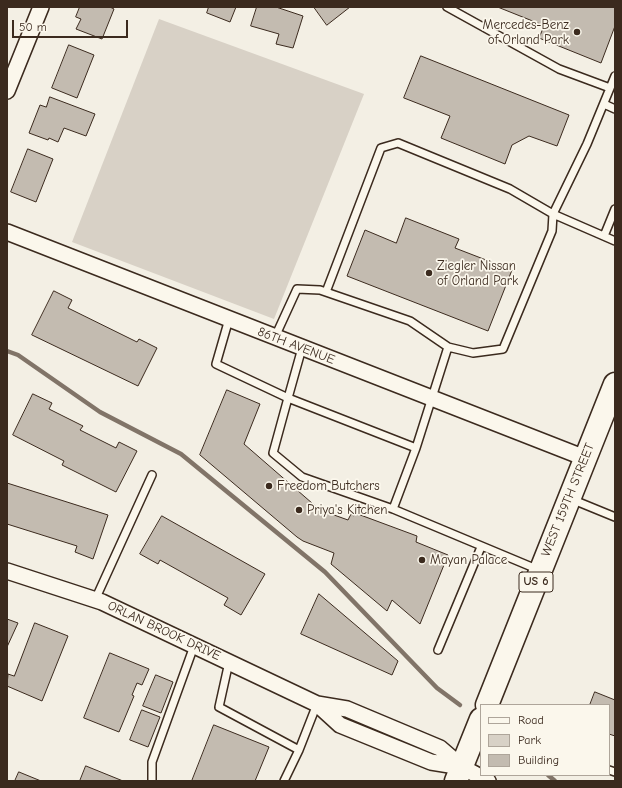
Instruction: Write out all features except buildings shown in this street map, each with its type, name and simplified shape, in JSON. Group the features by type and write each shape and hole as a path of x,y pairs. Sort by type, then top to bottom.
{"main road":[{"name":"WEST 159TH STREET","path":"487,704 615,384"},
{"path":"459,774 480,722"}],"street":[{"path":"7,91 41,7"},
{"name":"86TH AVENUE","path":"7,232 585,458"},
{"name":"ORLAN BROOK DRIVE","path":"7,571 95,600 317,704 340,725 459,774 488,781"}],"lane":[{"path":"447,7 559,69 610,88"},
{"path":"275,337 297,289 320,290 410,321 448,347 473,353 503,348 552,231 553,214 587,144 615,76"},
{"path":"604,104 615,108"},
{"path":"326,292 381,148 398,143 510,189 553,214 615,241"},
{"path":"604,236 615,209"},
{"path":"229,319 216,364 288,398 416,448"},
{"path":"393,509 416,448 448,347"},
{"path":"302,348 273,453 302,477 393,509 540,571"},
{"path":"95,600 152,474"},
{"path":"569,499 615,517"},
{"path":"438,650 481,547"},
{"path":"152,781 152,762 194,646"},
{"path":"229,662 219,707 298,750"},
{"path":"284,781 317,704"}],"green space":[{"path":"159,19 364,94 274,319 72,242"}],"waterway":[{"path":"7,351 18,355 100,412 181,454 325,572 437,688 460,705"},
{"path":"549,776 555,781"}],"place":[{"name":"Mercedes-Benz of Orland Park","path":"577,32"},
{"name":"Ziegler Nissan of Orland Park","path":"429,273"},
{"name":"Freedom Butchers","path":"269,486"},
{"name":"Priya's Kitchen","path":"299,510"},
{"name":"Mayan Palace","path":"422,560"}]}
